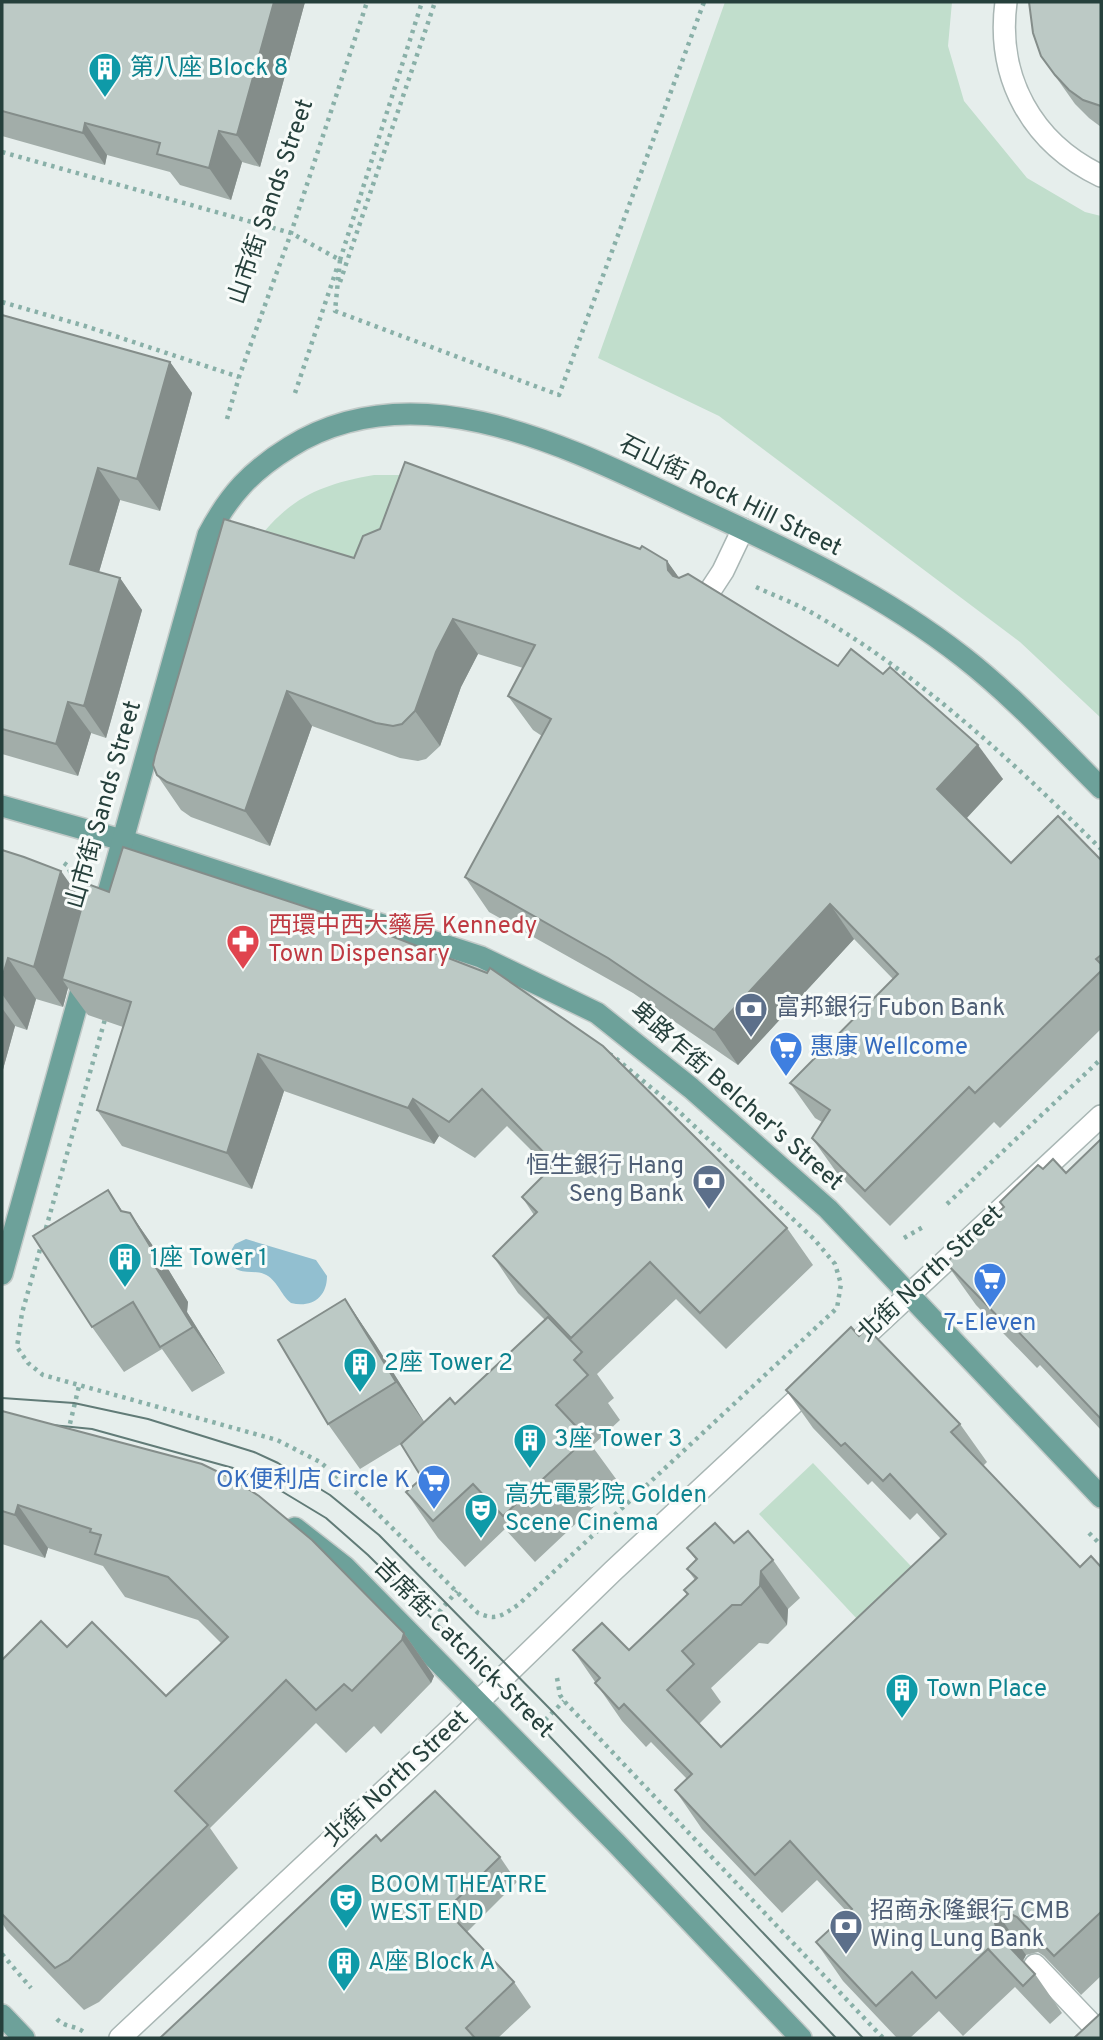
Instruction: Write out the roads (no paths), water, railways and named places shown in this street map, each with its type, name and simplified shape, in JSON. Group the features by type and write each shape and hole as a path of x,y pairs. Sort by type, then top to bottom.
{"main road":[{"name":"石山街 Rock Hill Street","path":"277,455 309,436 343,422 384,414 420,412 480,422 534,437 603,464 743,529 862,591 915,623 963,657 1014,702 1101,788"},
{"name":"山市街 Sands Street","path":"2,1274 208,535 223,507 249,477 277,455"},
{"name":"卑路乍街 Belcher's Street","path":"2,806 122,840 481,957 597,1013 691,1088 828,1209 1101,1497"},
{"name":"吉席街 Catchick Street","path":"278,1516 345,1567 625,1852 801,2038"},
{"path":"2,2015 24,2038"}],"street":[{"path":"1006,2 1005,39 1008,65 1015,89 1026,110 1062,153 1101,176"},
{"path":"704,600 723,572 743,529"},
{"name":"北街 North Street","path":"120,2038 1101,1116"},
{"path":"1035,1965 1096,2031"}],"water":[{"path":"246,1239 316,1260 327,1276 321,1296 305,1304 291,1303 268,1276 236,1269 229,1254 235,1244"}],"tram line":[{"path":"2,1398 74,1403 148,1419 254,1452 278,1463 330,1495 379,1535 553,1712 863,2038"},
{"path":"2,1420 92,1429 233,1468 268,1483 326,1518 368,1555 539,1725 836,2038"}],"place":[{"name":"第八座 Block 8","path":"105,99"},
{"name":"西環中西大藥房 Kennedy Town Dispensary","path":"243,971"},
{"name":"富邦銀行 Fubon Bank","path":"751,1039"},
{"name":"惠康 Wellcome","path":"786,1078"},
{"name":"恒生銀行 Hang Seng Bank","path":"709,1211"},
{"name":"1座 Tower 1","path":"125,1289"},
{"name":"7-Eleven","path":"990,1309"},
{"name":"2座 Tower 2","path":"360,1394"},
{"name":"3座 Tower 3","path":"530,1470"},
{"name":"OK便利店 Circle K","path":"434,1511"},
{"name":"高先電影院 Golden Scene Cinema","path":"481,1540"},
{"name":"Town Place","path":"902,1720"},
{"name":"BOOM THEATRE WEST END","path":"346,1930"},
{"name":"招商永隆銀行 CMB Wing Lung Bank","path":"846,1956"},
{"name":"A座 Block A","path":"344,1993"}]}
